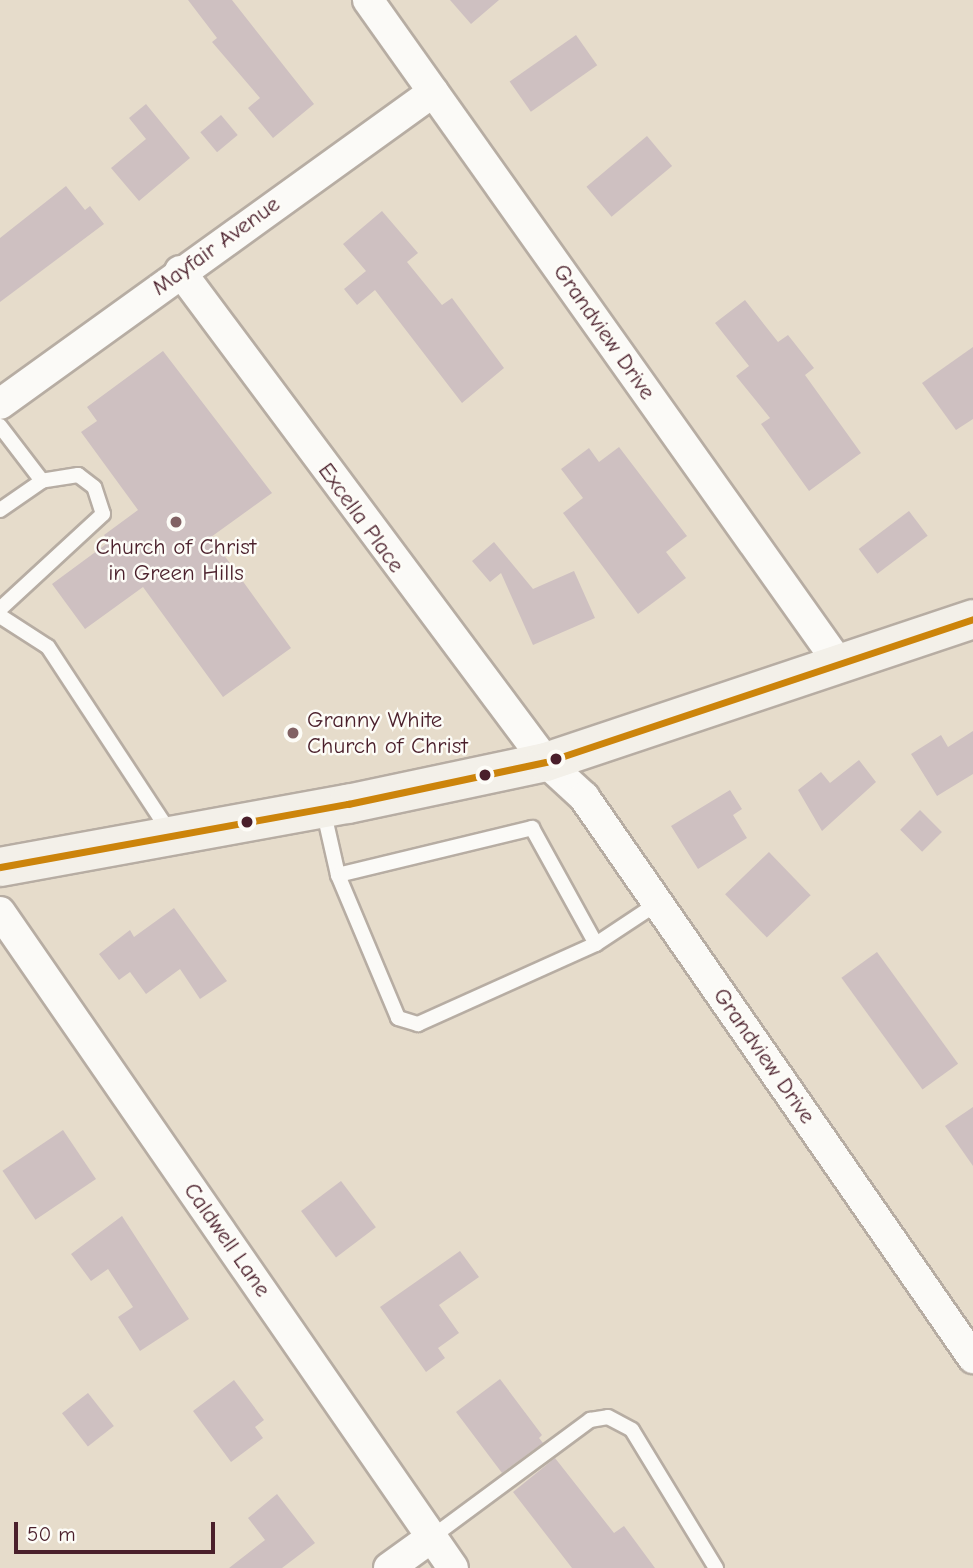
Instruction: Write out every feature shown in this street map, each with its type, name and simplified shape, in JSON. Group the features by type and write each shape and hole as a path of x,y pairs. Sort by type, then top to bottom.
{"main road":[{"path":"0,867 170,832 323,808 546,762 973,619"}],"street":[{"name":"Grandview Drive","path":"368,0 840,665"},
{"name":"Mayfair Avenue","path":"0,404 180,271 433,92"},
{"name":"Excella Place","path":"180,271 546,762"},
{"name":"Grandview Drive","path":"546,762 584,797 973,1358"},
{"name":"Caldwell Lane","path":"0,912 453,1568"},
{"path":"389,1568 432,1537"}],"lane":[{"path":"0,426 42,481"},
{"path":"0,510 42,481 78,475 94,487 103,514 0,609"},
{"path":"0,616 48,647 170,832"},
{"path":"323,808 338,875 398,1018 418,1024 596,944 658,903"},
{"path":"338,875 532,828 596,944"},
{"path":"432,1537 590,1420 608,1417 632,1430 716,1568"}],"building":[{"path":"188,0 232,0 314,104 273,138 248,108 260,98 212,42 217,38"},
{"path":"450,0 499,0 471,24"},
{"path":"576,35 597,65 531,112 510,81"},
{"path":"146,104 190,158 139,201 111,168 146,139 129,118"},
{"path":"221,115 238,135 217,152 200,132"},
{"path":"647,136 672,166 612,217 586,187"},
{"path":"66,186 85,210 90,206 104,224 0,302 0,238"},
{"path":"382,211 418,253 407,262 442,305 452,298 504,368 462,403 375,290 357,305 344,289 366,271 343,244"},
{"path":"745,300 778,342 788,335 814,368 805,375 861,453 809,491 761,424 770,418 736,376 749,366 715,323"},
{"path":"973,347 973,419 956,430 922,383"},
{"name":"Church of Christ in Green Hills","path":"163,351 272,493 211,537 291,648 223,697 143,587 85,629 52,584 109,542 104,535 138,510 81,432 97,421 87,407"},
{"path":"619,447 687,536 666,552 686,578 638,614 563,513 583,498 561,469 589,448 599,462"},
{"path":"909,511 928,536 877,574 859,549"},
{"path":"494,542 533,589 574,571 595,618 533,645 501,573 490,582 472,561"},
{"path":"973,731 973,774 937,796 911,754 941,735 948,747"},
{"path":"859,760 876,782 822,831 798,790 821,772 830,783"},
{"path":"730,790 742,809 733,815 747,838 698,869 671,826"},
{"path":"920,810 942,832 922,852 900,830"},
{"path":"769,852 811,895 767,938 725,894"},
{"path":"174,908 227,981 200,999 180,969 146,994 130,972 119,980 99,954 130,930 134,937"},
{"path":"877,952 958,1064 923,1090 841,978"},
{"path":"973,1107 973,1166 945,1126"},
{"path":"63,1130 96,1179 35,1220 2,1171"},
{"path":"341,1181 376,1227 336,1257 301,1211"},
{"path":"122,1216 189,1319 140,1351 118,1317 133,1307 108,1269 91,1281 71,1254"},
{"path":"460,1251 479,1277 439,1305 459,1333 438,1348 445,1358 426,1372 380,1307"},
{"path":"500,1379 542,1435 539,1438 543,1443 502,1473 456,1412"},
{"path":"234,1380 264,1420 255,1427 263,1438 231,1462 193,1411"},
{"path":"88,1393 114,1426 88,1446 62,1413"},
{"path":"555,1458 614,1533 624,1526 655,1568 572,1568 513,1492"},
{"path":"277,1494 315,1543 282,1568 229,1568 265,1540 248,1518"}],"transit line":[{"path":"0,867 348,804 546,762 973,619"}],"place":[{"name":"Church of Christ in Green Hills","path":"176,522"},
{"name":"Granny White Church of Christ","path":"293,733"}]}
